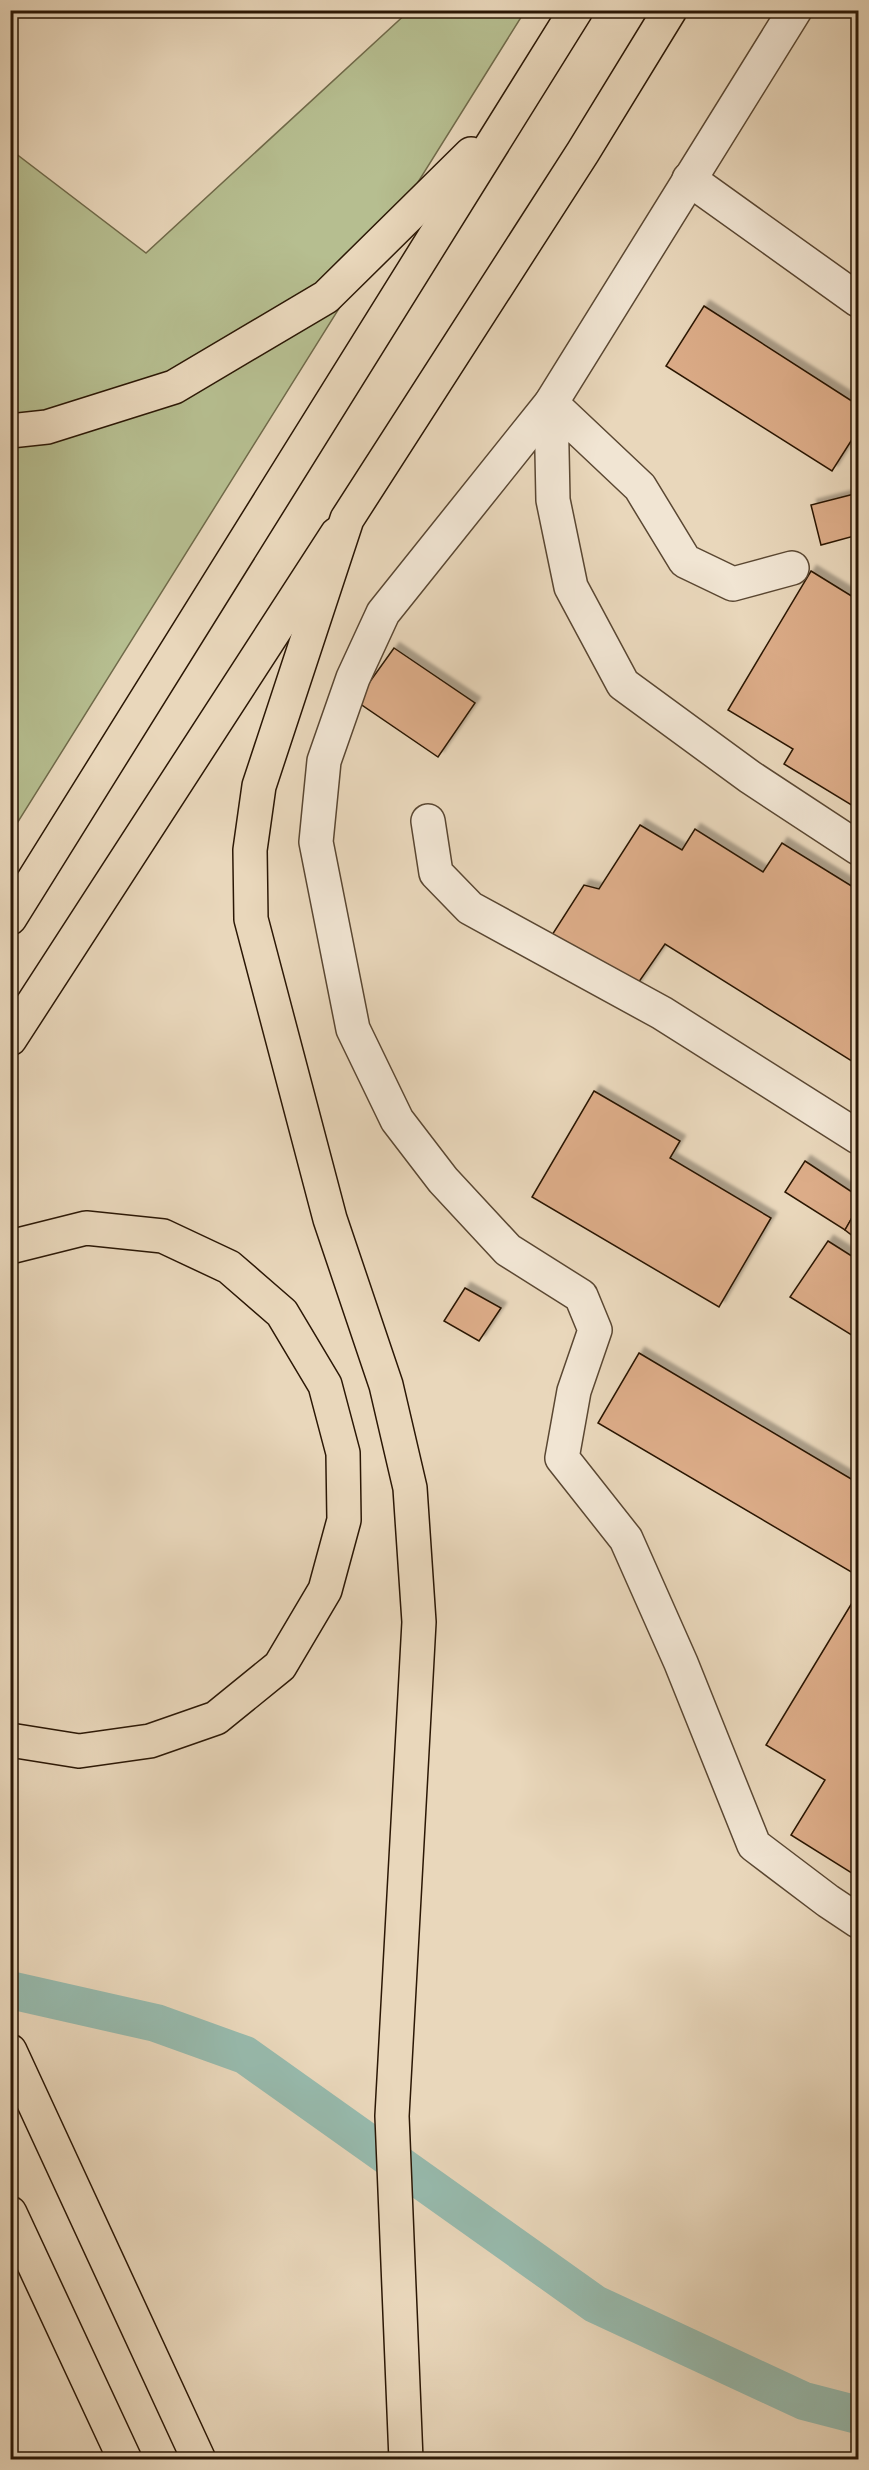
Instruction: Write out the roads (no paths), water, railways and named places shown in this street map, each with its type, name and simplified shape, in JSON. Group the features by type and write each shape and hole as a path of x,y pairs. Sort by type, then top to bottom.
{"main road":[{"path":"10,918 576,10"},
{"path":"10,1039 577,162 670,10"},
{"path":"10,431 47,427 174,387 326,297 510,115"},
{"path":"347,519 259,786 250,850 251,919 330,1219 386,1385 410,1488 419,1622 392,2116 406,2460"},
{"path":"10,1247 86,1228 163,1236 229,1267 282,1313 326,1385 343,1453 344,1520 325,1590 280,1666 216,1718 150,1741 79,1751 10,1740"},
{"path":"10,2051 199,2460"},
{"path":"10,2213 125,2460"}],"street":[{"path":"795,10 551,403 383,613 354,678 324,761 316,842 353,1029 397,1120 443,1180 508,1251 581,1296 596,1330 574,1391 562,1458 626,1539 681,1663 754,1845 828,1902 858,1921"},
{"path":"689,178 858,300"},
{"path":"551,403 640,487 685,561 733,584 792,568"},
{"path":"551,403 553,500 571,588 623,684 750,777 858,848"},
{"path":"428,820 436,873 470,908 662,1013 858,1137"}],"waterway":[{"path":"10,1990 156,2023 245,2055 595,2304 804,2401 858,2415"}]}
